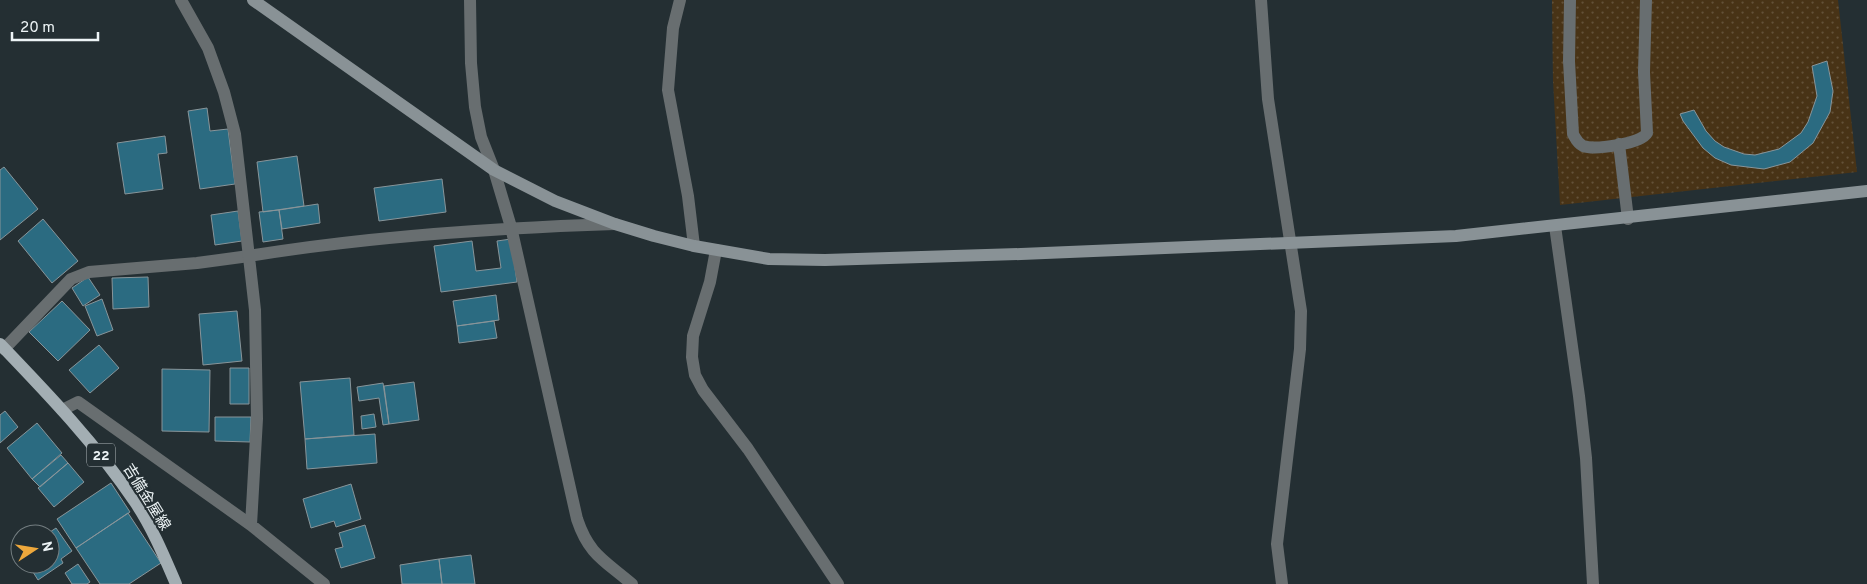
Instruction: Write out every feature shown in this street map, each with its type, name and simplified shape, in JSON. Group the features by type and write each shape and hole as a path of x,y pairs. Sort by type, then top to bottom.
{"main road":[{"name":"吉備金屋線","path":"2,347 62,410 102,456 136,503 160,548 176,584"}],"street":[{"path":"181,0 208,48 224,92 235,134 255,310 257,419 250,525"},
{"path":"253,0 494,170 554,201 615,224 694,246 769,259 826,260 1456,236 1867,191"},
{"path":"470,0 471,63 475,107 481,136 494,170 511,227 569,488 583,540 594,554 632,584"},
{"path":"680,0 673,28 668,90 688,196 694,246"},
{"path":"1261,0 1268,99 1292,242 1301,310 1300,349 1277,544 1282,584"},
{"path":"1570,0 1569,61 1574,134 1577,142 1585,146 1619,144 1644,138 1649,128 1644,72 1646,0"},
{"path":"1619,144 1628,218"},
{"path":"2,347 71,279 89,272 197,263 324,243 511,227 615,224"},
{"path":"1555,226 1586,458 1593,584"},
{"path":"716,250 710,282 693,336 692,357 696,375 703,390 748,449 838,584"},
{"path":"62,410 78,402 250,525 324,584"}],"shaded area":[{"path":"1552,0 1838,0 1857,172 1560,205 1553,81"}],"building":[{"path":"1827,61 1833,91 1830,112 1813,143 1790,162 1764,169 1731,165 1715,158 1703,148 1680,114 1694,110 1706,131 1724,147 1744,154 1755,155 1779,149 1801,133 1808,122 1817,96 1812,66"},
{"path":"207,108 210,131 228,129 235,184 200,189 188,111"},
{"path":"165,136 167,153 158,154 163,189 125,194 117,143"},
{"path":"297,156 304,206 263,212 257,162"},
{"path":"4,167 38,209 0,240 0,170"},
{"path":"442,179 446,212 379,221 374,188"},
{"path":"318,204 320,223 282,229 279,210"},
{"path":"279,210 283,239 263,242 259,212"},
{"path":"238,211 242,241 215,245 211,215"},
{"path":"43,219 78,261 52,283 18,241"},
{"path":"511,239 517,282 441,292 434,246 472,241 476,271 501,268 497,241"},
{"path":"88,277 100,295 83,306 72,288"},
{"path":"148,277 149,307 113,309 112,278"},
{"path":"496,295 499,320 457,326 453,301"},
{"path":"102,299 113,330 97,336 85,306"},
{"path":"62,301 90,330 58,361 29,332"},
{"path":"237,311 242,361 203,365 199,314"},
{"path":"494,321 497,338 459,343 457,326"},
{"path":"99,345 119,368 90,393 69,370"},
{"path":"230,368 249,368 249,404 230,404"},
{"path":"162,369 210,370 209,432 162,431"},
{"path":"350,378 354,435 305,439 300,382"},
{"path":"414,382 419,420 389,424 384,386"},
{"path":"383,383 389,424 383,425 379,398 359,401 357,387"},
{"path":"5,411 18,427 0,443 0,415"},
{"path":"374,414 376,427 362,429 361,416"},
{"path":"215,417 251,417 250,442 215,441"},
{"path":"37,423 62,453 32,479 7,448"},
{"path":"375,434 377,463 307,469 305,439"},
{"path":"61,455 68,463 40,487 32,479"},
{"path":"68,463 84,482 54,507 38,488"},
{"path":"111,483 130,512 76,548 57,519"},
{"path":"351,484 361,519 336,527 334,521 311,528 303,499"},
{"path":"128,513 161,563 129,584 100,584 76,548"},
{"path":"365,525 375,558 341,568 335,549 343,547 339,533"},
{"path":"60,534 72,551 61,559 63,563 60,565"},
{"path":"471,555 475,584 442,584 439,559"},
{"path":"439,559 442,584 402,584 400,565"},
{"path":"78,564 90,582 87,584 72,584 65,573"},
{"path":"34,574 47,574 38,580"}]}
